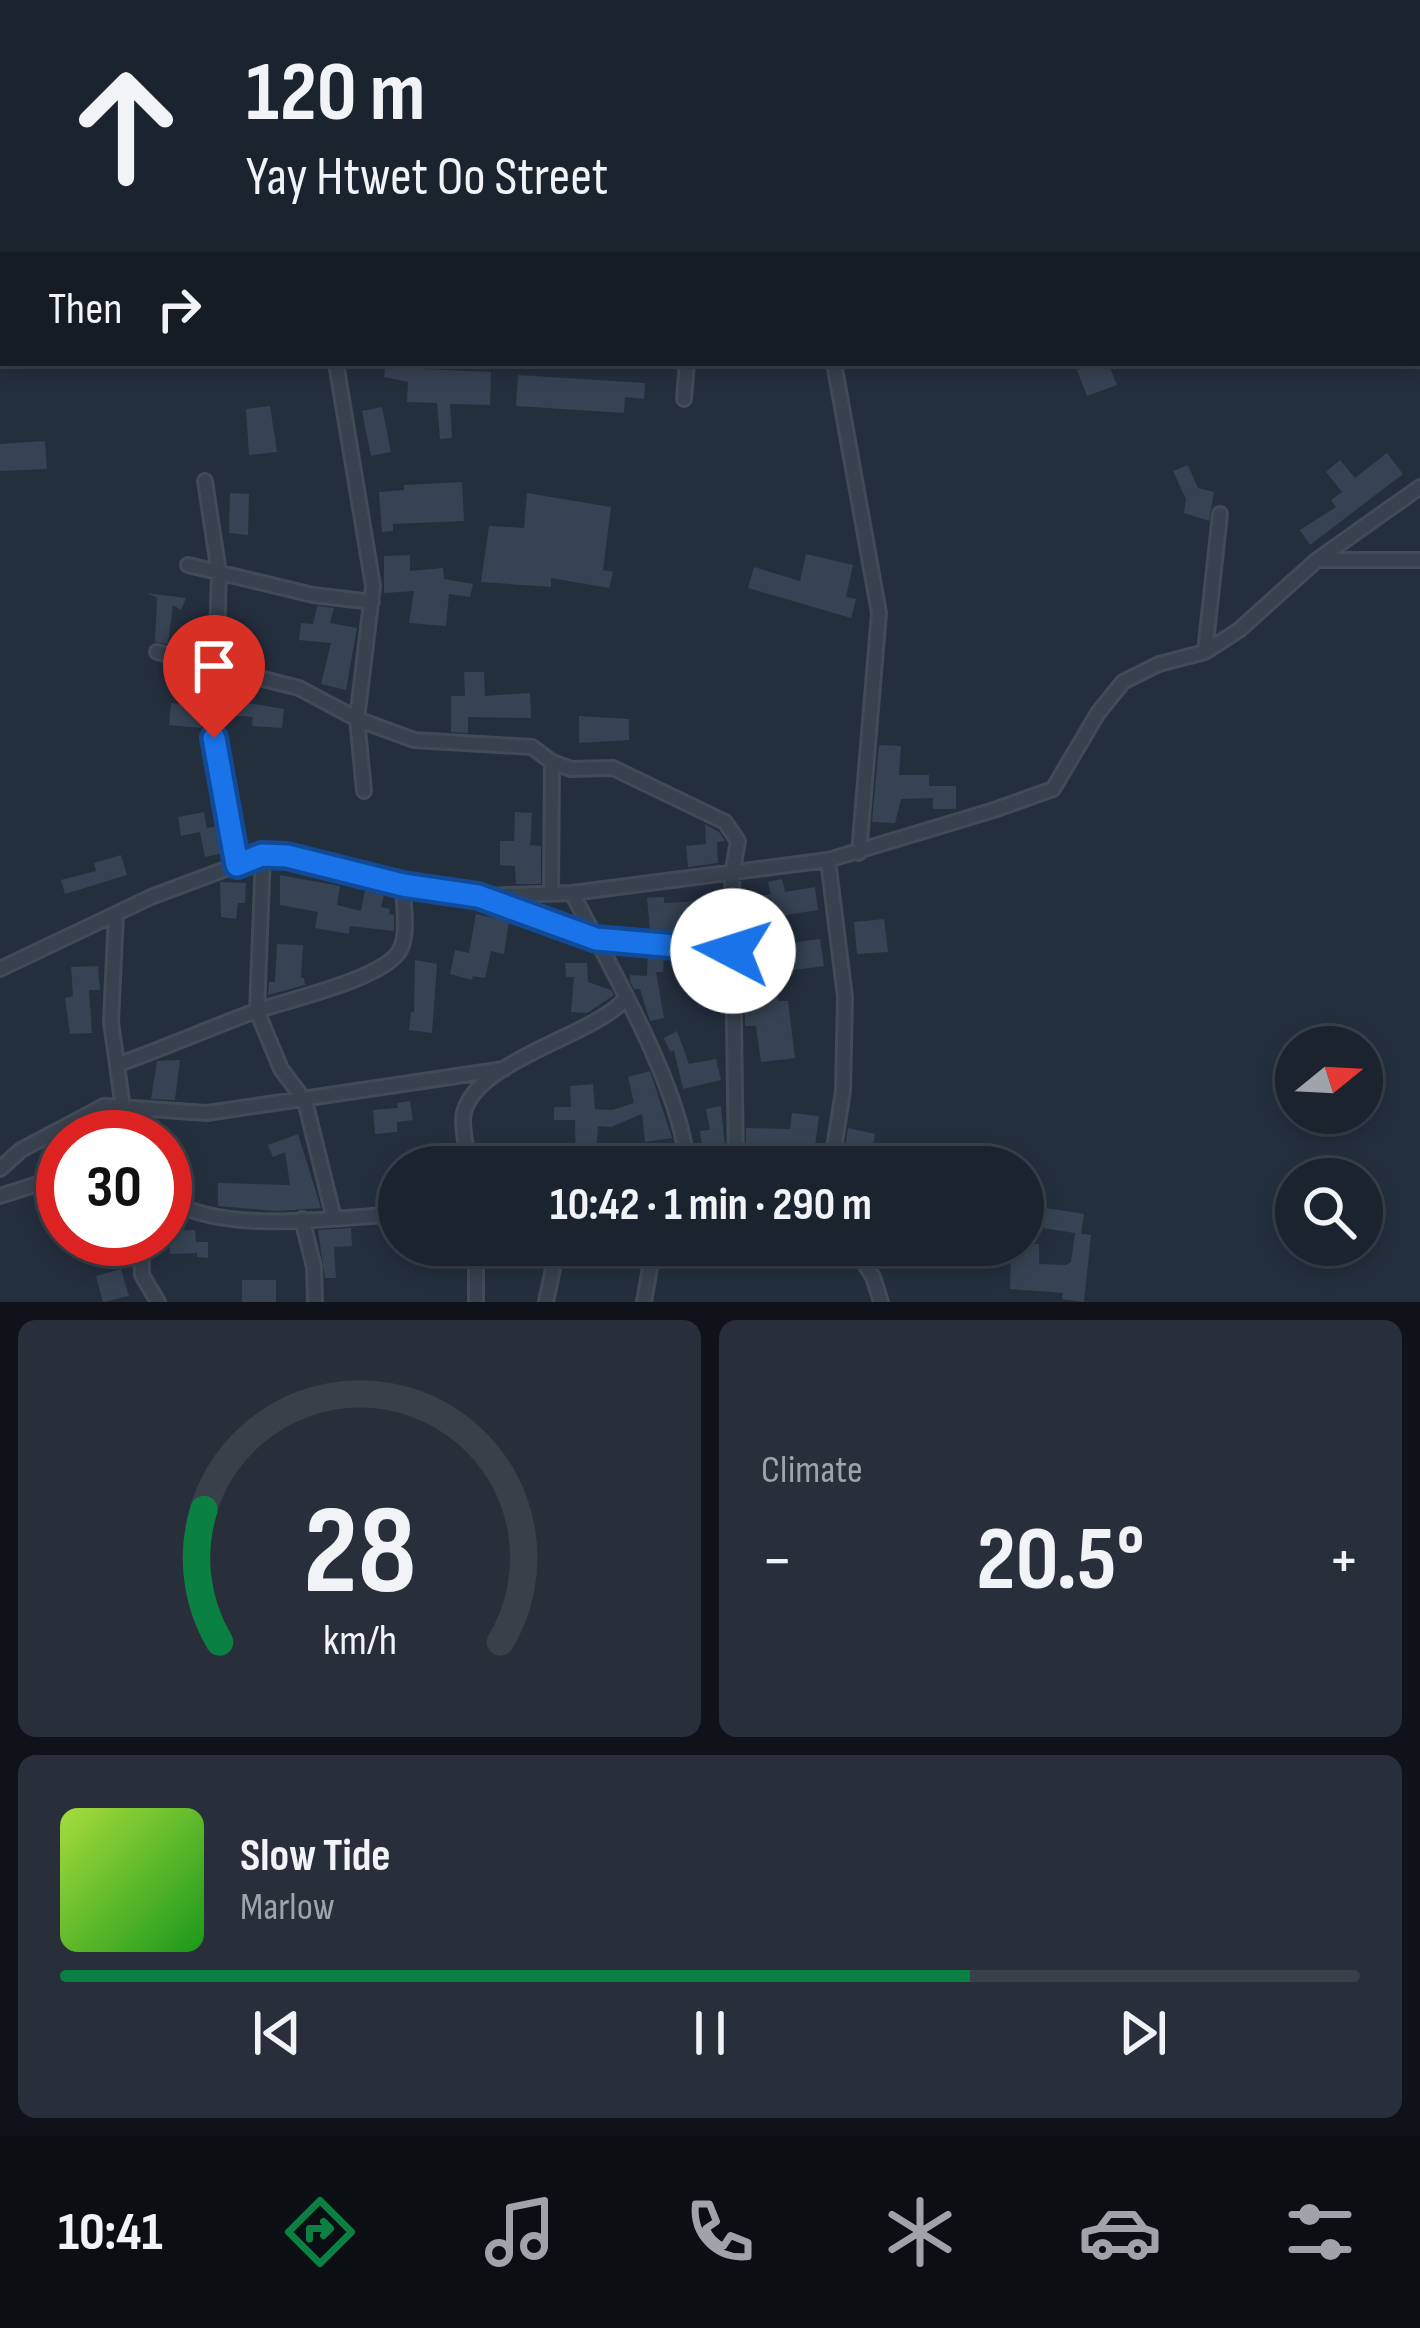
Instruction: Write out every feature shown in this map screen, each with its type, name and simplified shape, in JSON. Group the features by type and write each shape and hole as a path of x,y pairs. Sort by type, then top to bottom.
{"street":[{"path":"337,366 368,538 372,602 357,719 364,791"},
{"path":"684,399 686,366"},
{"path":"835,366 879,613 859,853"},
{"path":"205,481 219,573 214,738 237,865"},
{"path":"0,969 116,914 262,855 287,856 403,885 478,896 572,893 827,860 1053,789 1098,713 1123,682 1159,664 1205,652 1239,630 1317,560 1420,488"},
{"path":"1205,652 1220,514"},
{"path":"1317,560 1420,560"},
{"path":"188,565 313,595 372,602"},
{"path":"157,652 299,688 357,719 414,740 532,747 571,770 613,768 725,822 738,841 732,875 736,1146"},
{"path":"551,894 552,762"},
{"path":"262,855 257,1011 280,1069 305,1101 334,1218"},
{"path":"827,860 845,997 843,1091 834,1146"},
{"path":"117,1066 257,1011 330,990 398,954 404,939 403,885"},
{"path":"572,893 626,998 686,1146"},
{"path":"478,896 596,939 733,951"},
{"path":"116,914 111,1022 125,1108"},
{"path":"467,1146 463,1116 470,1098 538,1046 614,1013 626,998"},
{"path":"0,1169 21,1150 97,1108 207,1113 505,1070"},
{"path":"0,1196 36,1185"},
{"path":"192,1212 212,1218 378,1215"},
{"path":"302,1219 314,1267 314,1302"},
{"path":"142,1266 146,1287 158,1302"},
{"path":"476,1266 476,1302"},
{"path":"546,1302 554,1266"},
{"path":"644,1302 650,1266"},
{"path":"866,1266 881,1302"}],"building":[{"path":"386,366 491,372 490,405 450,404 452,438 440,439 437,403 407,402 408,382 384,377"},
{"path":"1109,366 1117,385 1087,396 1077,370"},
{"path":"518,375 645,383 644,399 625,397 624,413 516,406"},
{"path":"270,406 277,452 249,455 246,409"},
{"path":"382,407 391,452 371,456 362,411"},
{"path":"45,441 47,469 0,471 0,444"},
{"path":"1387,453 1403,474 1310,545 1300,530 1336,507 1331,500 1342,492 1326,472 1340,460 1355,478"},
{"path":"1188,465 1198,488 1214,492 1209,521 1184,513 1186,499 1173,471"},
{"path":"462,482 464,521 393,524 393,531 382,532 379,492 404,490 404,485"},
{"path":"230,493 249,494 248,535 229,533"},
{"path":"527,493 611,507 603,570 613,572 609,588 551,578 551,587 481,582 489,526 524,528"},
{"path":"806,554 853,565 846,597 856,599 851,618 748,588 754,567 800,581"},
{"path":"410,555 410,571 443,568 444,579 473,584 470,597 449,594 446,626 409,623 414,591 384,593 384,556"},
{"path":"147,593 186,598 181,610 173,605 168,644 155,642 157,598"},
{"path":"317,606 334,608 330,623 357,628 346,690 321,684 331,643 299,640 301,623 313,624"},
{"path":"464,672 484,672 485,696 530,693 531,718 468,717 468,733 451,732 451,696 465,696"},
{"path":"235,701 284,709 282,728 252,726 253,717 225,715 226,704 235,705"},
{"path":"171,703 204,706 201,728 169,725"},
{"path":"579,716 629,719 629,740 579,743"},
{"path":"879,745 901,746 899,775 929,775 929,786 956,786 956,809 933,809 933,798 901,799 895,823 872,822"},
{"path":"204,812 207,828 219,826 224,853 205,857 200,832 181,836 178,817"},
{"path":"515,812 532,813 530,845 541,846 541,884 516,884 515,866 500,865 500,841 514,841"},
{"path":"705,824 725,841 717,842 718,863 688,867 686,846 706,844"},
{"path":"121,855 127,875 65,894 61,880 96,871 94,863"},
{"path":"280,875 340,886 337,905 361,911 365,890 384,894 381,907 394,915 394,931 350,926 349,934 315,928 318,912 280,905"},
{"path":"782,879 785,892 815,887 818,910 780,916 782,941 756,944 753,919 745,920 743,898 771,894 768,882"},
{"path":"220,882 246,883 245,903 238,903 236,919 221,917"},
{"path":"664,897 664,903 702,901 703,911 722,909 722,932 650,931 647,898"},
{"path":"476,914 509,921 504,954 491,951 485,978 473,976 472,980 450,974 455,950 469,953"},
{"path":"884,919 888,952 857,954 854,922"},
{"path":"820,939 824,966 778,972 774,945"},
{"path":"277,944 303,945 301,978 305,985 268,995 269,982 275,982"},
{"path":"648,954 664,956 663,972 656,972 664,1018 650,1021 640,989 634,989 630,981 630,975 647,976"},
{"path":"415,960 437,964 432,1033 409,1030"},
{"path":"565,963 587,963 588,982 614,995 587,1013 571,1012 574,977 566,977"},
{"path":"98,966 100,990 89,990 92,1033 70,1034 65,998 73,996 71,967"},
{"path":"777,973 778,1001 788,1001 795,1058 761,1062 756,1026 745,1026 744,975"},
{"path":"677,1031 689,1064 716,1059 721,1080 683,1089 674,1050 670,1052 664,1038"},
{"path":"180,1060 175,1100 151,1099 157,1061"},
{"path":"650,1071 672,1138 645,1142 642,1114 611,1127 598,1126 597,1146 576,1146 575,1120 554,1120 554,1107 571,1107 570,1086 593,1084 595,1109 634,1103 628,1077"},
{"path":"410,1101 413,1120 397,1122 397,1132 375,1134 373,1110 398,1108 397,1103"},
{"path":"721,1106 725,1146 702,1146 700,1131 710,1130 706,1109"},
{"path":"792,1113 819,1116 815,1146 746,1146 746,1128 790,1129"},
{"path":"848,1128 875,1134 873,1146 845,1146"},
{"path":"298,1134 321,1208 278,1211 218,1206 218,1183 290,1185 285,1152 273,1157 268,1145"},
{"path":"1046,1208 1084,1214 1081,1234 1044,1228"},
{"path":"351,1228 352,1246 334,1247 336,1278 325,1278 318,1230"},
{"path":"192,1230 196,1242 208,1242 208,1258 192,1253"},
{"path":"1075,1233 1091,1235 1084,1302 1062,1299 1063,1293 1010,1289 1011,1266 1071,1262"},
{"path":"121,1269 129,1296 103,1302 96,1276"},
{"path":"242,1280 276,1280 276,1302 242,1302"}],"route":[{"path":"214,738 237,865 262,855 287,856 403,885 478,896 596,939 733,951"}]}
